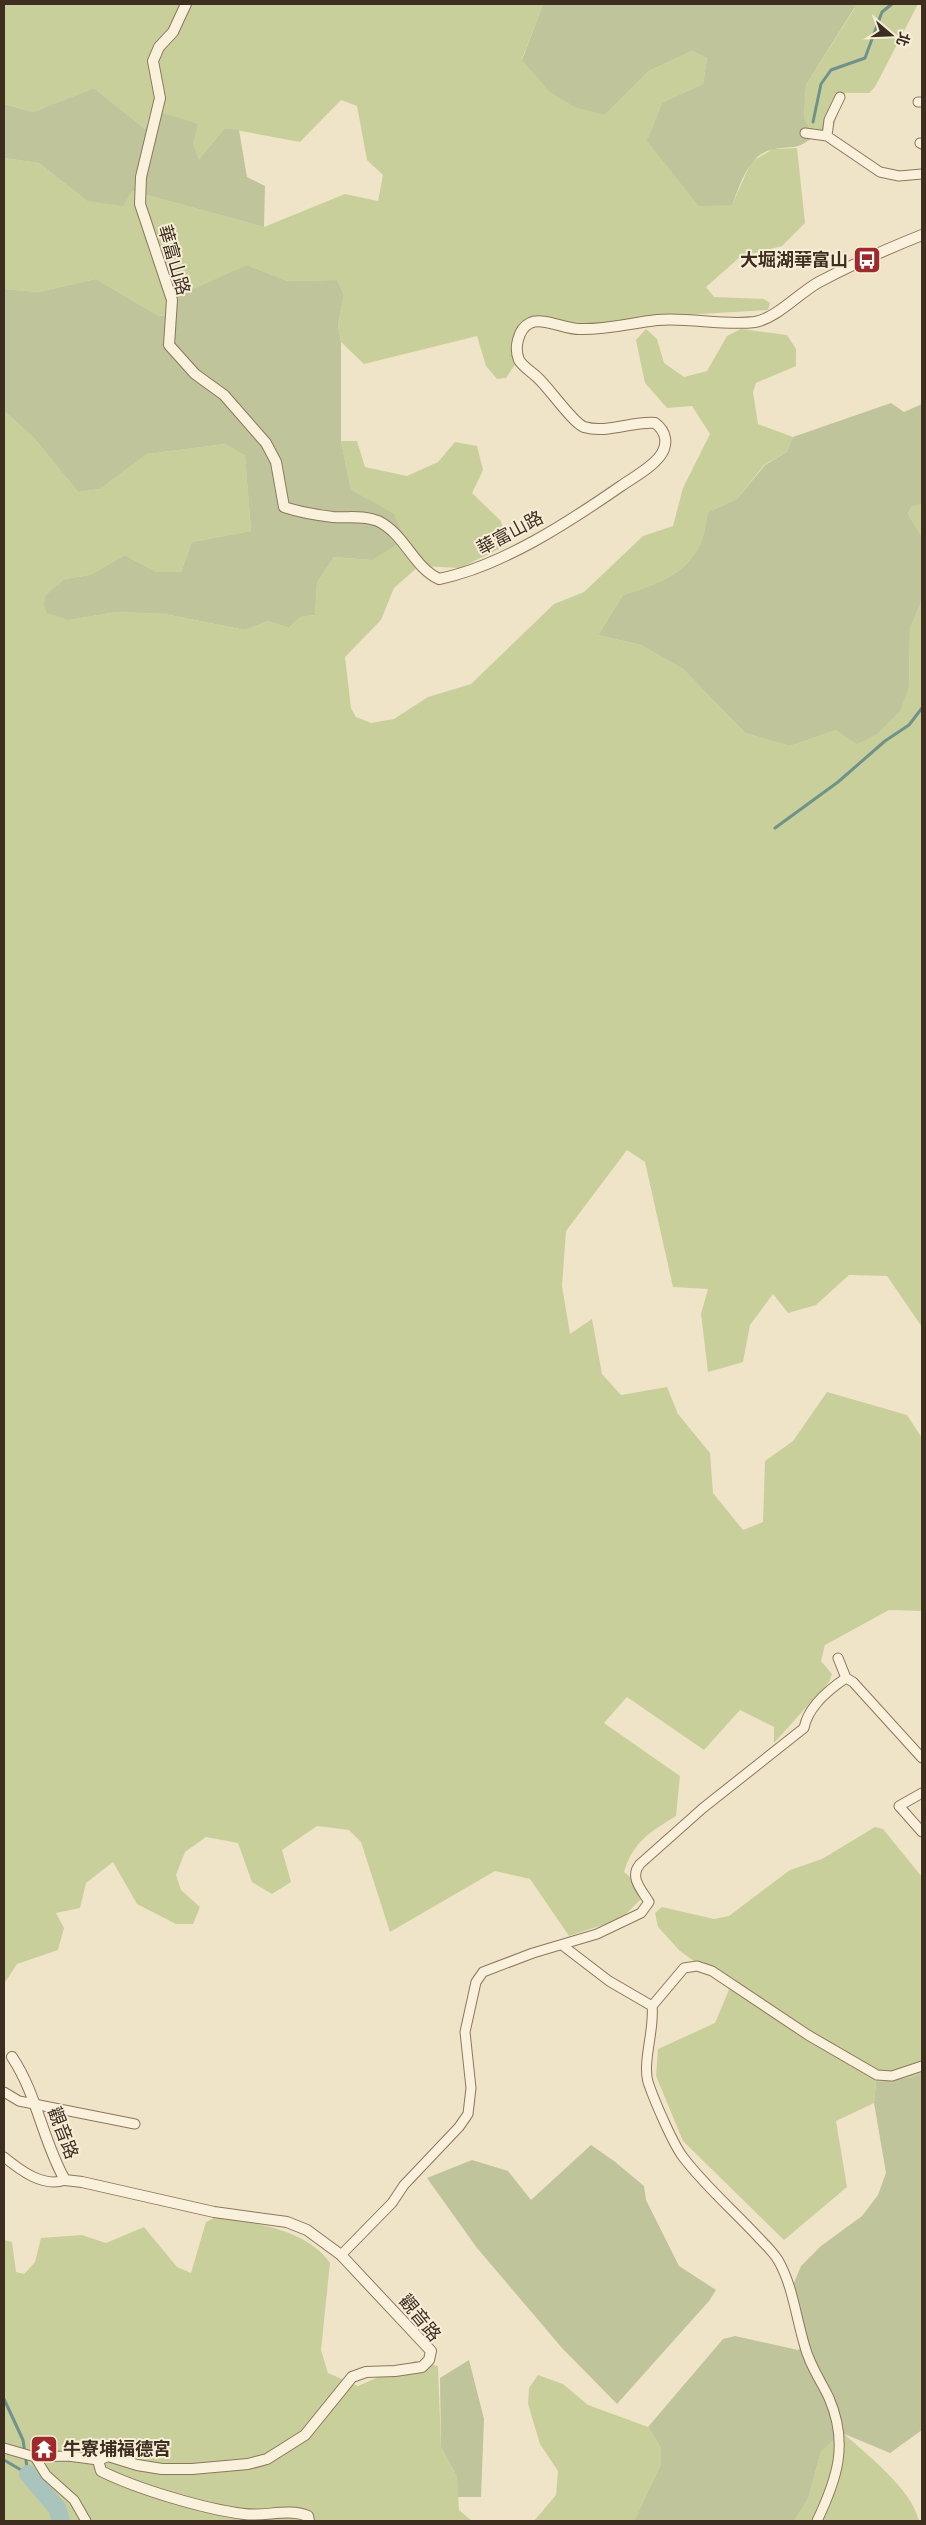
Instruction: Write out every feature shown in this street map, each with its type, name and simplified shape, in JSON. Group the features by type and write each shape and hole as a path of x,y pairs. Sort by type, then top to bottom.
{"street":[{"name":"華富山路","path":"186,4 173,32 159,47 153,61 160,98 141,177 140,204 172,300 169,345 195,374 224,394 266,443 276,462 284,507 299,512 359,517 378,521 396,534 428,573 439,579 480,567 528,544 593,506 647,468 661,455 666,437 663,428 655,422 607,428 585,427 576,423 553,394 520,362 517,352 518,342 523,329 531,322 541,322 576,330 604,330 658,320 754,322 772,316 818,283 878,253 922,235"},
{"path":"827,136 829,120 840,97"},
{"path":"805,133 827,136 880,172 899,176 922,174"},
{"path":"838,1658 846,1678 853,1682 922,1758"},
{"path":"341,2254 392,2203 404,2185 459,2127 468,2114 471,2088 465,2032 476,1982 483,1972 492,1967 597,1934 641,1913 649,1902 634,1877 634,1870 703,1808 804,1728 806,1715 833,1687 846,1678"},
{"path":"922,1793 899,1806 922,1832"},
{"path":"562,1945 609,1981 652,2006"},
{"path":"817,2521 834,2486 839,2465 839,2441 835,2414 822,2384 813,2370 788,2282 778,2259 682,2156 648,2083 648,2061 653,2027 652,2006 684,1968 697,1966 712,1971 808,2035 877,2075 892,2076 922,2066"},
{"name":"觀音路","path":"12,2057 19,2068 47,2134 56,2165 65,2180 82,2182 214,2212 287,2222 307,2230 341,2254 431,2351 429,2360 422,2367 396,2371 366,2372 352,2378 305,2435 267,2459 248,2464 192,2469 136,2465 108,2456 98,2460"},
{"path":"4,2092 19,2101 135,2124"},
{"path":"4,2157 32,2177 51,2182 65,2180"},
{"path":"4,2448 28,2455 68,2456 98,2460 101,2471 164,2494 246,2514 299,2512 308,2516 309,2521"},
{"path":"28,2455 46,2475 74,2500 86,2521"}],"green space":[{"path":"4,4 543,4 522,59 605,115 649,71 692,51 707,58 703,84 663,102 732,205 751,162 773,149 797,148 805,223 782,246 740,257 706,287 714,297 764,299 770,303 768,310 633,318 595,331 528,321 516,363 506,378 497,379 486,366 477,336 364,364 341,342 338,325 344,295 337,280 288,281 247,265 168,315 159,316 96,279 38,292 4,289 4,158 39,163 87,201 132,191 264,227 345,194 378,201 383,175 367,160 357,106 341,100 300,142 225,128 199,159 193,143 145,129 94,88 33,112 4,104"},
{"path":"543,4 852,4 855,7 806,85 804,117 814,137 798,146 775,149 758,156 742,179 732,205 699,206 647,141 663,102 703,84 707,58 692,51 649,71 605,115 575,107 550,92 522,60"},
{"path":"852,4 918,4 875,87 869,93 845,93 831,133 814,137 804,117 806,85 855,8"},
{"path":"94,88 145,129 156,111 198,124 193,143 199,159 225,128 239,130 247,177 265,186 264,227 132,191 123,206 87,201 39,163 4,158 4,104 33,112"},
{"path":"247,265 288,281 337,280 344,295 338,325 341,342 341,441 351,490 393,513 403,534 401,542 372,560 334,557 317,583 315,615 300,617 289,628 268,621 245,630 165,614 116,612 69,620 47,613 44,605 45,596 65,579 90,575 125,555 156,572 181,572 192,542 251,531 245,455 225,444 147,454 100,489 78,492 34,438 4,411 4,289 38,292 96,279 159,316 168,315 172,299"},
{"path":"646,329 657,339 664,363 684,377 707,371 727,336 741,329 787,335 796,349 796,366 756,383 753,392 758,424 793,437 787,452 764,465 737,499 708,512 701,542 695,554 687,563 669,577 623,595 598,635 641,645 683,669 745,733 790,746 836,730 909,687 910,629 922,599 922,1327 887,1276 849,1275 816,1305 788,1313 773,1294 750,1325 743,1362 708,1372 701,1314 708,1289 673,1287 645,1162 627,1150 566,1231 562,1286 570,1334 592,1319 602,1374 621,1395 667,1387 678,1414 710,1453 713,1493 743,1530 763,1522 765,1461 793,1441 827,1392 907,1415 922,1438 922,1611 889,1610 825,1645 821,1661 832,1674 829,1682 774,1743 774,1727 740,1710 704,1750 627,1697 604,1723 680,1776 676,1816 650,1833 638,1845 628,1862 624,1872 648,1892 621,1919 569,1936 530,1879 495,1871 390,1932 361,1842 349,1830 317,1826 282,1850 291,1882 272,1894 252,1882 238,1843 206,1837 185,1852 176,1875 181,1890 200,1907 193,1924 176,1924 137,1904 113,1862 86,1883 80,1908 56,1913 64,1928 58,1950 17,1964 4,1984 4,411 34,438 78,492 100,489 147,454 225,444 245,454 251,531 192,542 181,572 156,572 125,555 90,575 65,579 69,620 116,612 165,614 245,630 268,621 289,628 300,617 315,615 317,583 334,557 372,560 393,513 351,491 341,441 357,441 365,467 407,476 438,462 455,442 477,446 483,470 472,493 501,521 507,545 460,568 419,566 394,588 381,620 345,657 351,708 356,717 371,723 394,719 428,697 471,684 554,604 584,592 643,536 673,526 683,488 710,434 692,406 667,408 645,383 636,340"},
{"path":"891,403 904,412 922,404 922,504 911,507 908,514 922,537 922,599 910,629 909,687 900,711 877,734 857,744 836,730 790,746 745,733 683,669 641,645 598,635 623,595 669,577 687,563 695,554 701,542 708,512 737,499 765,465 787,452 793,437"},
{"path":"922,504 922,537 908,514 911,507"},
{"path":"875,1827 883,1829 922,1877 922,2072 913,2077 876,2082 874,2103 836,2121 847,2187 784,2240 683,2141 656,2076 658,2049 715,2023 730,1987 680,1951 658,1927 655,1913 662,1907 714,1919 729,1916 790,1870 822,1859"},
{"path":"922,2072 922,2430 890,2453 842,2433 821,2451 808,2499 794,2521 634,2521 661,2464 661,2448 648,2427 723,2339 735,2336 798,2350 808,2341 793,2285 801,2266 821,2246 862,2216 878,2195 886,2173 874,2103 876,2082 913,2077"},
{"path":"591,2145 644,2186 646,2200 679,2266 716,2290 709,2301 617,2404 562,2348 477,2248 427,2178 472,2160 508,2171 531,2200"},
{"path":"218,2216 294,2235 320,2251 330,2263 321,2350 328,2373 358,2386 415,2361 438,2366 441,2447 457,2477 459,2510 472,2521 4,2521 4,2240 12,2242 16,2272 24,2274 35,2262 41,2238 82,2235 106,2243 144,2227 177,2267 191,2273 206,2222"},
{"path":"469,2360 484,2419 481,2497 458,2497 457,2477 441,2447 440,2378"},
{"path":"538,2375 563,2384 588,2405 648,2427 661,2448 661,2464 634,2521 534,2521 556,2495 558,2471 540,2444 528,2404 529,2388"},
{"path":"843,2433 876,2462 898,2485 915,2509 919,2521 794,2521 808,2499 821,2450"}],"waterway":[{"path":"813,122 821,84 831,70 865,58 882,12 892,4"},
{"path":"775,828 838,782 885,741 909,725 922,708"},
{"path":"4,2399 23,2440 28,2474"},
{"path":"4,2460 28,2474"},
{"path":"28,2474 57,2508 61,2521"}],"place":[{"name":"大堀湖華富山","path":"867,260"},
{"name":"牛寮埔福德宮","path":"44,2449"}]}
